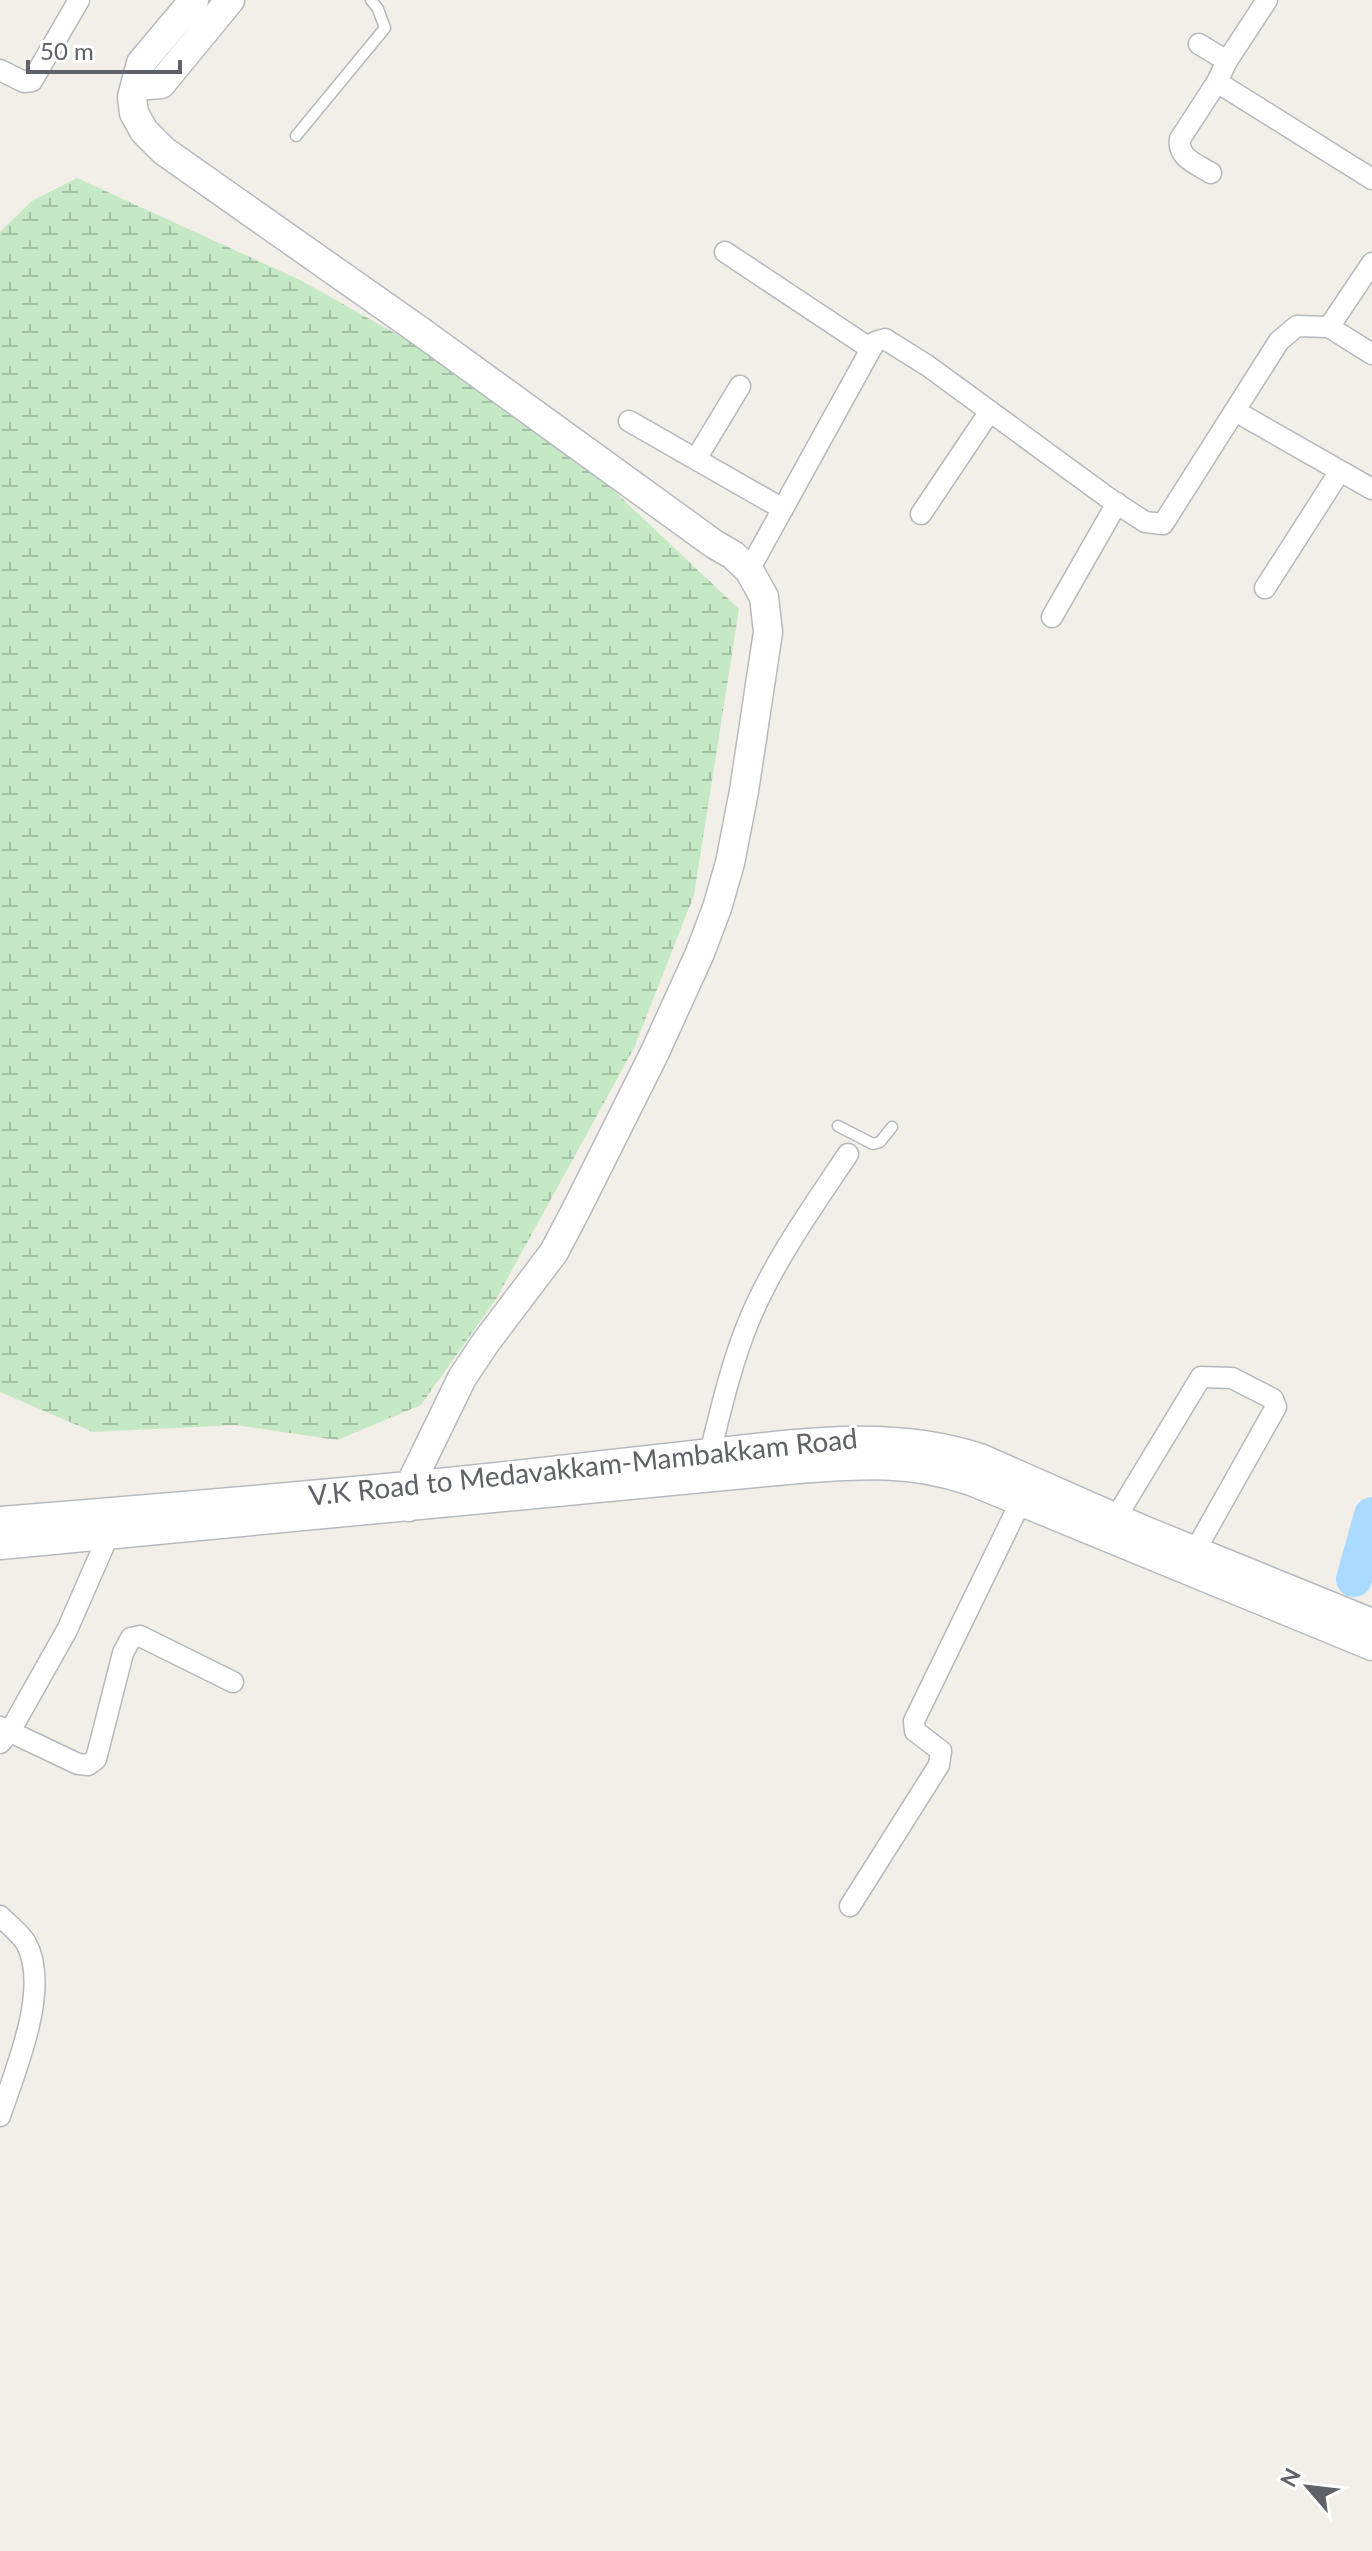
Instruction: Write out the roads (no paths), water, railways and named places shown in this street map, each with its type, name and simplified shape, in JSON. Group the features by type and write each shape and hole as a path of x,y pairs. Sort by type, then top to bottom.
{"street":[{"path":"0,70 24,82 32,81 79,0"},
{"path":"194,0 141,63 132,97 134,113 144,131 164,151 733,555 749,570 764,597 768,632 744,791 730,863 700,953 655,1052 554,1252 473,1359 409,1496"},
{"path":"136,86 161,84 230,0"},
{"path":"1211,173 1182,155 1178,148 1180,139 1267,0"},
{"path":"1199,44 1227,61"},
{"path":"1217,82 1372,179"},
{"path":"725,252 871,349"},
{"path":"1329,327 1372,263"},
{"path":"749,570 875,342 885,339 928,366 1145,522 1163,524 1279,341 1297,326 1329,327 1372,354"},
{"path":"696,459 740,386"},
{"path":"921,514 990,411"},
{"path":"1235,411 1372,489"},
{"path":"629,421 783,509"},
{"path":"1265,588 1340,471"},
{"path":"1052,617 1117,503"},
{"path":"710,1453 725,1392 749,1323 780,1259 853,1145"},
{"path":"1110,1527 1201,1377 1232,1378 1273,1399 1276,1407 1195,1551"},
{"name":"V.K Road to Medavakkam-Mambakkam Road","path":"0,1545 409,1496 710,1453 869,1439 920,1443 980,1458 1110,1527 1372,1646"},
{"name":"V.K Road to Medavakkam-Mambakkam Road","path":"0,1521 867,1464 907,1465 942,1471 1021,1501 1195,1551 1372,1623"},
{"path":"850,1906 939,1765 941,1751 915,1731 914,1721 1021,1501"},
{"path":"109,1534 67,1630 3,1734 78,1764 88,1765 96,1759 123,1653 131,1638 135,1637 140,1636 233,1682"},
{"path":"0,1916 26,1943 34,1972 32,2016 0,2116"}],"lane":[{"path":"296,136 385,28 371,0"},
{"path":"838,1126 853,1145 880,1142 892,1127"}],"waterway":[{"path":"1354,1579 1372,1515"}]}
